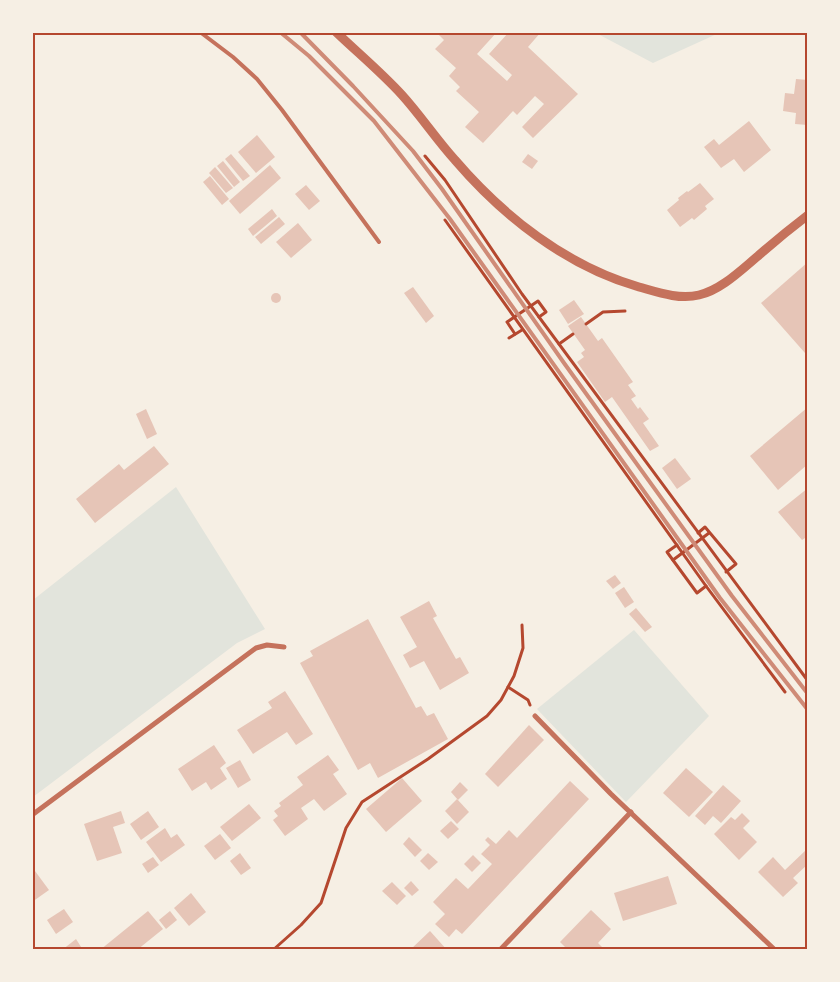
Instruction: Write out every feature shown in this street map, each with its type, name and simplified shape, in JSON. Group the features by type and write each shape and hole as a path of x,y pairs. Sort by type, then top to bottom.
{"street":[{"path":"336,32 402,95 455,160 495,201 527,230 581,263 629,284 662,294 698,296 720,286 808,215"},
{"path":"32,815 256,648 267,645 284,647"},
{"path":"535,716 600,783 775,950"},
{"path":"500,950 631,812"}],"lane":[{"path":"200,32 233,57 257,79 379,242"}],"path":[{"path":"425,156 445,180 539,317 808,681"},
{"path":"445,220 706,586 785,692"},
{"path":"515,334 507,322 538,301 546,312 539,317"},
{"path":"586,324 603,312 625,311"},
{"path":"509,338 522,330"},
{"path":"559,344 573,334"},
{"path":"698,533 706,527 736,564 726,572"},
{"path":"673,560 709,533"},
{"path":"677,545 667,552 697,593 706,586"},
{"path":"273,950 301,925 321,903 346,828 362,802 428,759 487,716 500,700 514,676 523,648 522,625"},
{"path":"508,687 528,700 535,716"}],"shaded area":[{"path":"596,33 719,33 653,63"},
{"path":"176,487 265,629 237,643 33,797 33,600"},
{"path":"634,630 709,716 626,802 537,709"}],"building":[{"path":"436,32 497,32 477,54 507,81 512,75 489,54 509,32 541,32 528,47 578,94 533,138 522,127 544,104 535,96 517,115 513,111 483,143 465,127 479,112 456,91 460,87 449,76 456,68 435,49 444,40"},
{"path":"796,79 808,80 808,125 795,124 796,113 783,111 785,93 794,94"},
{"path":"749,121 771,150 744,172 734,159 721,168 704,147 714,139 719,145"},
{"path":"257,135 275,157 256,173 238,152"},
{"path":"231,154 250,176 243,181 225,159"},
{"path":"528,154 538,161 532,169 522,162"},
{"path":"223,161 240,182 234,187 217,166"},
{"path":"270,165 281,178 240,214 229,201"},
{"path":"215,167 233,188 226,193 209,173"},
{"path":"210,176 229,199 222,205 203,182"},
{"path":"700,183 714,199 705,206 707,209 694,220 692,218 680,227 667,210 679,200 678,198"},
{"path":"306,185 320,201 309,210 295,194"},
{"path":"272,209 277,216 253,236 248,229"},
{"path":"279,217 285,224 261,244 255,237"},
{"path":"298,223 312,240 291,258 276,242"},
{"path":"808,262 808,351 805,353 761,303"},
{"path":"413,287 434,316 426,323 404,293"},
{"path":"274,293 278,293 281,298 280,302 274,303 271,300 271,296"},
{"path":"574,300 584,314 568,324 559,310"},
{"path":"581,317 598,341 602,338 633,382 628,385 636,396 631,399 649,419 643,423 659,446 650,451 612,397 605,402 577,362 584,357 581,353 585,350 568,326"},
{"path":"808,407 808,464 778,490 750,456"},
{"path":"146,409 157,434 147,439 136,414"},
{"path":"154,446 169,464 95,523 76,499 119,464 124,470"},
{"path":"675,458 691,479 677,489 662,468"},
{"path":"808,488 808,536 802,540 778,512"},
{"path":"615,575 621,583 613,589 606,581"},
{"path":"624,587 634,602 625,608 615,593"},
{"path":"429,601 437,616 433,618 456,659 460,657 469,673 440,690 424,661 410,668 403,655 417,647 400,617"},
{"path":"636,608 652,627 645,632 629,614"},
{"path":"368,619 416,708 421,706 427,716 434,713 448,739 378,778 370,763 358,770 300,663 313,656 310,651"},
{"path":"285,691 313,734 296,745 287,732 253,754 237,730 272,708 268,702"},
{"path":"529,725 544,740 498,787 485,774"},
{"path":"214,745 226,763 220,768 227,779 211,790 206,782 192,791 178,769"},
{"path":"328,755 339,770 333,774 347,794 324,811 314,799 301,808 308,819 285,836 273,820 278,816 274,811 281,806 279,803 303,785 297,777"},
{"path":"240,760 251,780 238,788 226,768"},
{"path":"686,768 713,792 689,817 663,793"},
{"path":"402,778 422,801 386,832 366,809"},
{"path":"570,781 589,799 462,934 456,929 449,937 435,924 445,914 433,902 456,878 468,889 492,864 481,854 490,845 485,840 488,837 496,844 509,830 517,838"},
{"path":"460,782 468,790 458,800 451,792"},
{"path":"723,785 741,801 721,823 713,816 705,825 695,816"},
{"path":"457,799 469,812 457,824 445,811"},
{"path":"249,804 261,818 232,841 220,827"},
{"path":"121,811 125,823 113,827 122,853 97,861 84,824"},
{"path":"148,811 159,827 141,840 130,824"},
{"path":"742,813 750,821 743,828 757,842 739,860 714,834 731,817 735,820"},
{"path":"451,821 459,829 448,839 440,831"},
{"path":"165,828 171,838 177,834 185,845 161,862 146,842"},
{"path":"220,834 231,848 215,860 204,846"},
{"path":"409,837 422,850 415,857 403,844"},
{"path":"806,850 808,852 808,864 793,878 798,883 783,897 758,872 773,857 785,870"},
{"path":"240,853 251,868 241,875 230,861"},
{"path":"428,853 438,862 429,870 420,861"},
{"path":"473,855 481,863 472,872 464,864"},
{"path":"153,857 159,865 148,873 142,864"},
{"path":"35,871 49,890 32,902 32,873"},
{"path":"668,876 677,904 623,921 614,893"},
{"path":"411,881 419,890 412,896 404,888"},
{"path":"392,882 406,896 397,905 382,891"},
{"path":"191,893 206,912 189,926 174,908"},
{"path":"64,909 73,922 56,934 47,920"},
{"path":"591,910 611,929 598,943 605,950 568,950 560,942"},
{"path":"148,911 163,929 137,950 100,950"},
{"path":"170,911 177,920 166,929 159,920"},
{"path":"430,931 447,950 410,950"},
{"path":"76,939 83,950 62,950"}],"railway":[{"path":"280,32 309,56 374,121 450,219 720,598 808,710"},
{"path":"300,32 413,151 732,596 808,694"}]}
